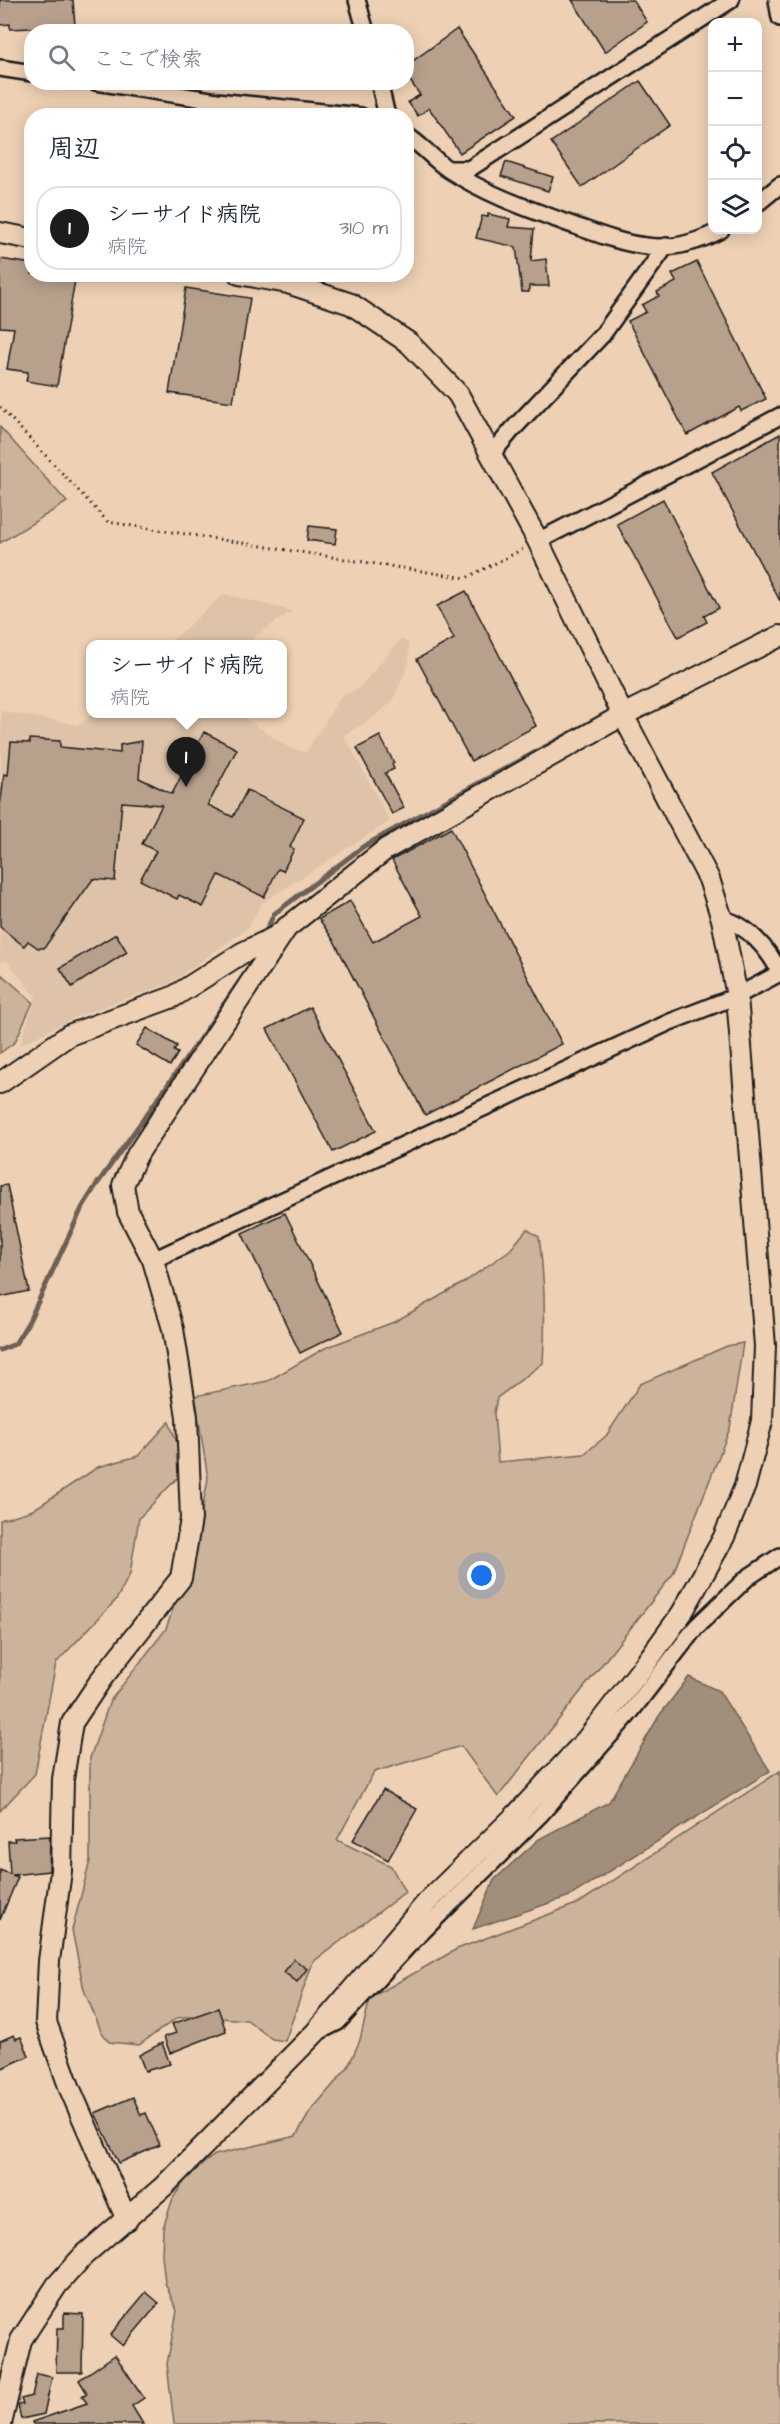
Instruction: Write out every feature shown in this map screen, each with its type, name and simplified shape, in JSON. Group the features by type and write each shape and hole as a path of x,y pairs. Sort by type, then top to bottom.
{"street":[{"path":"357,0 364,24"},
{"path":"447,169 468,169 731,0"},
{"path":"777,0 780,18"},
{"path":"0,68 24,72"},
{"path":"147,90 284,108"},
{"path":"381,90 385,108"},
{"path":"414,142 447,169 479,188 520,206 610,239 647,246 666,246 686,244 711,234"},
{"path":"762,199 780,185"},
{"path":"0,233 24,238"},
{"path":"491,455 603,334 666,246"},
{"path":"1,2424 21,2340 57,2285 83,2256 127,2220 172,2178 315,2033 429,1900 516,1815 586,1739 646,1663 682,1613 724,1537 745,1486 762,1421 765,1346 737,996 722,919 709,879 623,715 538,541 458,394 409,343 351,304 283,282"},
{"path":"538,541 780,416"},
{"path":"0,1083 69,1035 173,997 242,953 281,932 386,849 623,715 780,636"},
{"path":"153,1260 670,1022 737,996 780,973 772,956 734,921 722,919"},
{"path":"127,2220 70,2089 46,2022 49,1961 61,1870 63,1779 72,1723 102,1678 181,1578 191,1518 187,1417 174,1329 153,1260 128,1212 123,1185 136,1155 281,932"},
{"path":"315,2033 338,2022 408,1946 540,1815 630,1713 696,1628 747,1578 780,1556"}],"path":[{"path":"0,407 108,522 466,579 538,541"}],"shaded area":[{"path":"0,427 67,502 0,543"},
{"path":"224,594 292,611 251,640 172,640"},
{"path":"401,639 409,644 409,663 392,702 371,719 344,735 390,821 262,903 248,928 169,984 80,1015 20,1045 36,997 6,960 0,963 1,711 79,725 87,718 244,718 288,747 306,753 341,696 358,689"},
{"path":"0,973 33,1002 15,1042 0,1053"},
{"path":"527,1229 539,1237 541,1253 544,1300 543,1363 497,1398 494,1413 498,1462 584,1454 606,1436 640,1384 727,1346 743,1343 730,1428 673,1574 498,1797 461,1746 374,1772 337,1840 391,1866 405,1892 313,1962 285,2041 272,2039 247,2020 191,2016 177,2018 139,2045 109,2042 101,2031 84,1990 72,1930 90,1861 90,1758 110,1701 166,1629 175,1603 177,1556 200,1520 208,1479 195,1396 268,1381 325,1348 394,1322 463,1283 510,1250"},
{"path":"169,1422 184,1461 180,1475 139,1518 130,1574 116,1600 56,1663 35,1774 0,1811 0,1520 33,1510 98,1467 138,1456"},
{"path":"689,1677 719,1691 770,1771 570,1896 473,1929 494,1880 539,1839 609,1802 659,1716"},
{"path":"780,1771 780,2424 174,2424 167,2364 177,2311 165,2283 162,2255 163,2228 173,2198 189,2174 215,2155 296,2136 310,2112 348,2067 360,2040 370,1998 457,1949 579,1903"}],"building":[{"path":"0,0 73,0 75,24 24,24 24,28 10,29 10,24 0,25"},
{"path":"572,0 633,0 647,22 605,52"},
{"path":"457,29 516,116 460,153 429,108 418,116 408,102 420,95 414,86 414,60"},
{"path":"640,81 670,125 582,187 551,142"},
{"path":"506,162 553,177 548,191 501,176"},
{"path":"488,214 510,219 508,227 534,229 531,261 546,259 549,286 529,286 529,292 522,292 516,247 476,238 482,216 488,217"},
{"path":"0,259 24,263 24,282 75,282 57,386 26,381 28,372 7,369 14,328 0,327"},
{"path":"697,262 766,399 741,411 739,407 687,435 628,321 646,312 642,305 659,296 657,292 676,282 672,274"},
{"path":"186,288 250,298 233,402 169,393"},
{"path":"780,434 780,601 712,472"},
{"path":"663,499 719,608 704,616 707,622 678,637 617,524"},
{"path":"309,526 337,529 335,544 307,540"},
{"path":"466,591 536,726 471,761 417,659 454,639 437,606"},
{"path":"204,732 237,749 208,805 233,817 247,790 304,818 290,847 294,849 283,871 278,869 264,897 219,875 203,907 179,895 177,899 140,880 156,851 142,844 162,805 122,802 115,881 93,879 44,948 38,948 28,941 24,946 0,927 0,809 4,774 8,775 11,742 30,743 30,739 60,741 60,747 120,753 120,745 142,741 139,778 172,794"},
{"path":"380,736 394,763 392,764 394,769 385,773 404,808 392,814 357,748"},
{"path":"451,828 562,1044 425,1115 334,941 319,919 350,901 373,942 422,916 392,860"},
{"path":"116,934 127,952 72,987 60,968"},
{"path":"310,1007 376,1131 333,1152 267,1029"},
{"path":"147,1028 177,1046 174,1051 178,1053 170,1066 136,1045"},
{"path":"7,1185 29,1291 0,1297 0,1186"},
{"path":"285,1213 343,1332 300,1353 242,1233"},
{"path":"383,1790 417,1809 388,1860 353,1840"},
{"path":"50,1836 49,1871 12,1875 18,1877 0,1920 0,1870 10,1874 8,1841 15,1841 14,1838"},
{"path":"294,1959 307,1969 297,1982 284,1972"},
{"path":"218,2008 226,2031 170,2053 164,2037 176,2033 172,2024"},
{"path":"14,2035 16,2039 21,2037 29,2056 0,2069 0,2041"},
{"path":"162,2043 170,2064 145,2071 139,2055"},
{"path":"133,2097 141,2115 146,2113 160,2145 119,2163 95,2113"},
{"path":"146,2292 159,2303 123,2346 110,2335"},
{"path":"64,2313 83,2314 82,2372 56,2372 57,2328 64,2328"},
{"path":"115,2355 144,2398 132,2406 143,2424 33,2424 32,2422 87,2403 82,2396 87,2393 79,2380"},
{"path":"37,2374 52,2377 44,2414 21,2419 18,2405 23,2404 21,2399 32,2396"}],"waterway":[{"path":"264,935 274,914 364,846 616,708"},
{"path":"0,1350 15,1344 29,1321 82,1208 246,972 255,954"}],"place":[{"name":"シーサイド病院","path":"186,787"}]}
